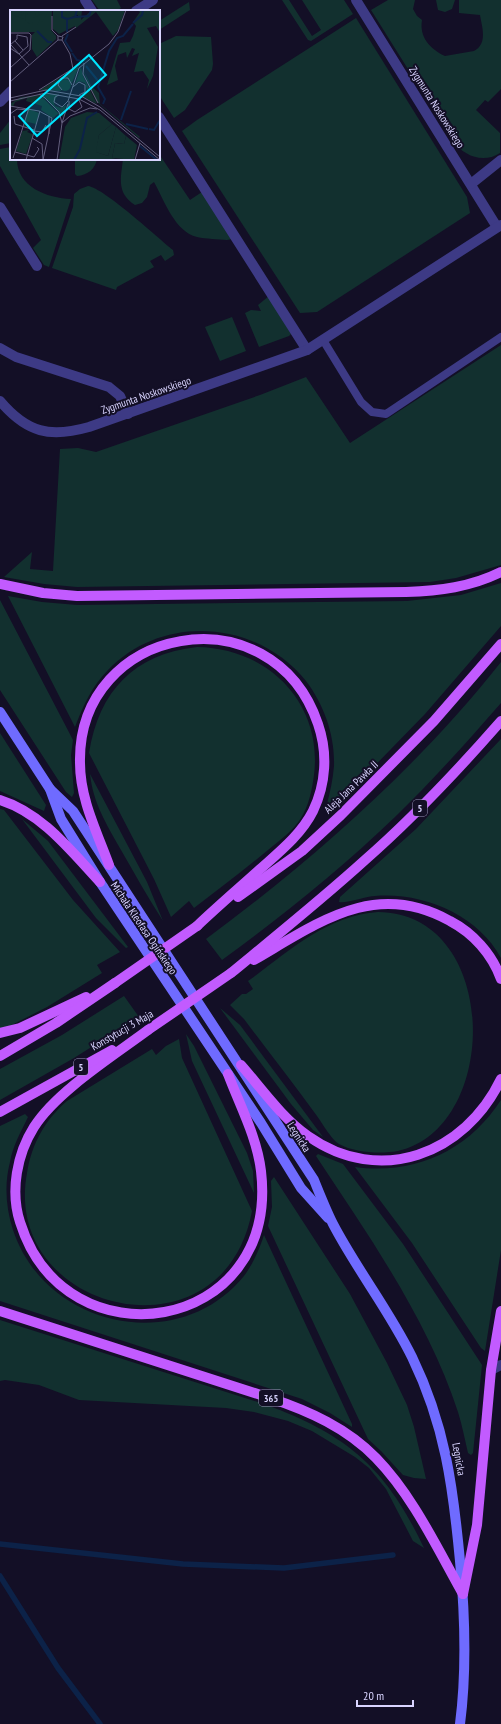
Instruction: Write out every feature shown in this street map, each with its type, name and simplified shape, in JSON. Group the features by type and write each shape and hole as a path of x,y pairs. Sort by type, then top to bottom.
{"main road":[{"path":"0,584 43,593 77,596 406,592 431,591 458,587 487,579 501,572"},
{"path":"0,1056 56,1023 115,984 197,926 292,839 312,812 323,779 324,754 321,732 310,703 296,682 264,655 241,645 215,639 184,640 159,647 135,659 114,676 96,700 88,719 81,746 80,763 83,794 109,865"},
{"name":"Aleja Jana Pawła II","path":"197,926 302,851 364,792 434,721 501,644"},
{"name":"Michała Kleofasa Ogińskiego","path":"0,712 50,789 61,819 100,882 228,1074"},
{"name":"5","path":"230,973 360,865 394,834 472,754 501,721"},
{"name":"Michała Kleofasa Ogińskiego","path":"50,789 73,811 241,1065"},
{"path":"0,800 24,811 46,826 100,882"},
{"path":"230,973 322,921 366,904 402,904 430,911 456,924 483,948 492,960 501,979"},
{"name":"Konstytucji 3 Maja","path":"0,1112 148,1030 230,973"},
{"path":"0,1033 20,1028 115,984"},
{"path":"148,1030 88,1075 51,1106 39,1119 27,1138 18,1165 16,1200 18,1216 29,1248 46,1271 76,1296 99,1306 123,1313 154,1315 193,1304 217,1289 237,1270 245,1257 257,1230 262,1192 261,1170 254,1140 228,1074"},
{"path":"241,1065 294,1124 308,1136 341,1154 363,1160 380,1161 409,1158 444,1144 472,1122 488,1104 501,1079"},
{"name":"Legnicka","path":"241,1065 291,1147 314,1180 333,1224 392,1319 412,1357 430,1398 442,1434 449,1464 463,1594 465,1671 460,1724"},
{"name":"Legnicka","path":"228,1074 261,1123 301,1188 333,1224"},
{"name":"365","path":"0,1311 270,1398 299,1408 326,1420 367,1450 395,1481 407,1498 463,1594"},
{"name":"365","path":"463,1594 477,1525 491,1370 500,1326 501,1311"}],"street":[{"path":"85,0 91,10"},
{"path":"138,10 153,0"},
{"name":"Zygmunta Noskowskiego","path":"0,401 11,414 25,425 55,434 83,429 128,414 306,350 499,226 471,184 356,0"},
{"path":"0,102 10,92"},
{"path":"160,119 306,350"},
{"path":"471,184 501,160"},
{"path":"0,207 37,266"},
{"path":"0,348 16,358 109,387 120,396 128,414"},
{"path":"491,1370 501,1365"}],"lane":[{"path":"323,340 361,402 372,412 386,414 501,337"}],"green space":[{"path":"92,0 117,0 121,8 118,10 99,10"},
{"path":"282,0 289,0 312,36 321,30 302,0 344,0 353,14 311,41 308,40"},
{"path":"388,0 415,0 413,9 417,16 422,20 422,32 424,37 430,46 445,56 474,51 483,40 480,15 459,13 459,0 501,0 501,89 488,102 485,100 476,110 500,133 500,153 487,158 474,157 463,151 453,141 371,10"},
{"path":"436,0 455,0 452,9 445,12 438,10"},
{"path":"189,2 190,10 160,29 160,20"},
{"path":"356,18 467,197 470,213 317,312 300,313 182,131"},
{"path":"176,36 211,37 212,70 185,110 174,118 160,97 160,44"},
{"path":"10,120 10,143 0,145 0,133"},
{"path":"10,147 10,160 17,160 18,169 22,177 35,189 52,196 71,199 49,267 44,265 33,248 41,240 0,166 0,149"},
{"path":"160,155 190,200 202,192 232,239 227,240 197,237 182,229 166,206 154,182 150,185 147,197 142,203 135,205 129,200 122,190 121,172 123,160 160,160"},
{"path":"75,160 97,160 95,166 90,171 77,176 75,174"},
{"path":"88,186 106,195 131,214 173,250 174,255 165,261 161,255 150,261 154,267 117,287 116,290 52,268 73,207 74,194 80,189"},
{"path":"269,296 291,334 259,347 245,313 251,310 261,311 258,305"},
{"path":"232,317 246,351 220,361 205,327"},
{"path":"501,345 501,565 456,578 430,582 77,587 44,584 4,577 32,552 30,569 53,571 60,449 78,448 96,452 260,395 306,377 350,443"},
{"path":"501,583 501,626 425,714 356,785 330,808 327,804 333,776 334,754 333,743 327,721 318,700 306,681 286,661 262,646 236,636 209,631 182,632 155,639 130,652 102,676 88,697 75,727 8,596 42,602 77,605 407,601 461,595"},
{"path":"0,600 73,740 71,755 74,793 72,797 66,792 0,690"},
{"path":"197,647 223,650 246,657 268,669 286,684 300,703 310,725 314,749 314,775 306,808 298,823 290,831 250,865 194,908 189,901 171,917 154,879 89,753 94,731 101,711 111,694 123,679 138,667 155,658 175,651"},
{"path":"501,662 501,703 436,775 375,836 289,909 222,960 206,939 286,877 362,810 435,739"},
{"path":"0,733 46,805 44,811 0,791"},
{"path":"501,739 501,958 491,943 464,918 447,909 430,903 412,898 393,896 371,896 346,902 339,902 340,897 416,829"},
{"path":"90,774 147,882 163,921 106,823 94,795"},
{"path":"0,809 4,810 73,900 120,952 97,965 102,973 47,1007 0,1031"},
{"path":"22,819 48,841 128,947 126,948 96,918"},
{"path":"378,912 418,922 448,947 466,982 473,1023 469,1066 456,1104 432,1134 398,1151 368,1152 345,1147 336,1142 244,1019 230,1005 242,994 246,994 253,989 248,981 308,937 342,920"},
{"path":"124,996 139,1017 74,1058 0,1100 0,1069 62,1035"},
{"path":"220,1008 240,1025 323,1137 313,1130 291,1104"},
{"path":"186,1034 194,1046 247,1153 253,1171 254,1193 192,1061"},
{"path":"179,1039 182,1058 252,1211 233,1260 201,1290 161,1304 119,1303 79,1287 47,1260 28,1221 27,1173 29,1162 36,1142 46,1124 67,1101 152,1049 156,1055 166,1046"},
{"path":"501,1100 501,1250 485,1351 481,1348 412,1243 355,1167 377,1169 398,1167 419,1163 438,1156 456,1146 473,1133 488,1118"},
{"path":"25,1114 28,1117 15,1144 8,1171 6,1188 9,1213 13,1230 29,1263 53,1290 83,1309 116,1320 150,1323 185,1317 216,1301 244,1276 256,1257 264,1235 352,1424 352,1427 330,1413 302,1399 0,1301 0,1126"},
{"path":"318,1154 343,1164 403,1244 482,1365 473,1453 471,1455 468,1453 458,1412 431,1344 396,1280 316,1156"},
{"path":"274,1177 350,1294 387,1363 407,1405 414,1427 426,1479 403,1475 368,1439 268,1226 272,1207 271,1181"},
{"path":"0,1320 267,1405 321,1429 343,1443 362,1458 379,1476 395,1496 410,1520 424,1548 413,1541 386,1489 369,1468 355,1457 312,1431 288,1421 254,1412 226,1408 79,1400 39,1385 5,1380 0,1381"}],"waterway":[{"path":"0,1544 183,1564 284,1568 393,1555"},
{"path":"0,1576 58,1668 100,1724"}]}
